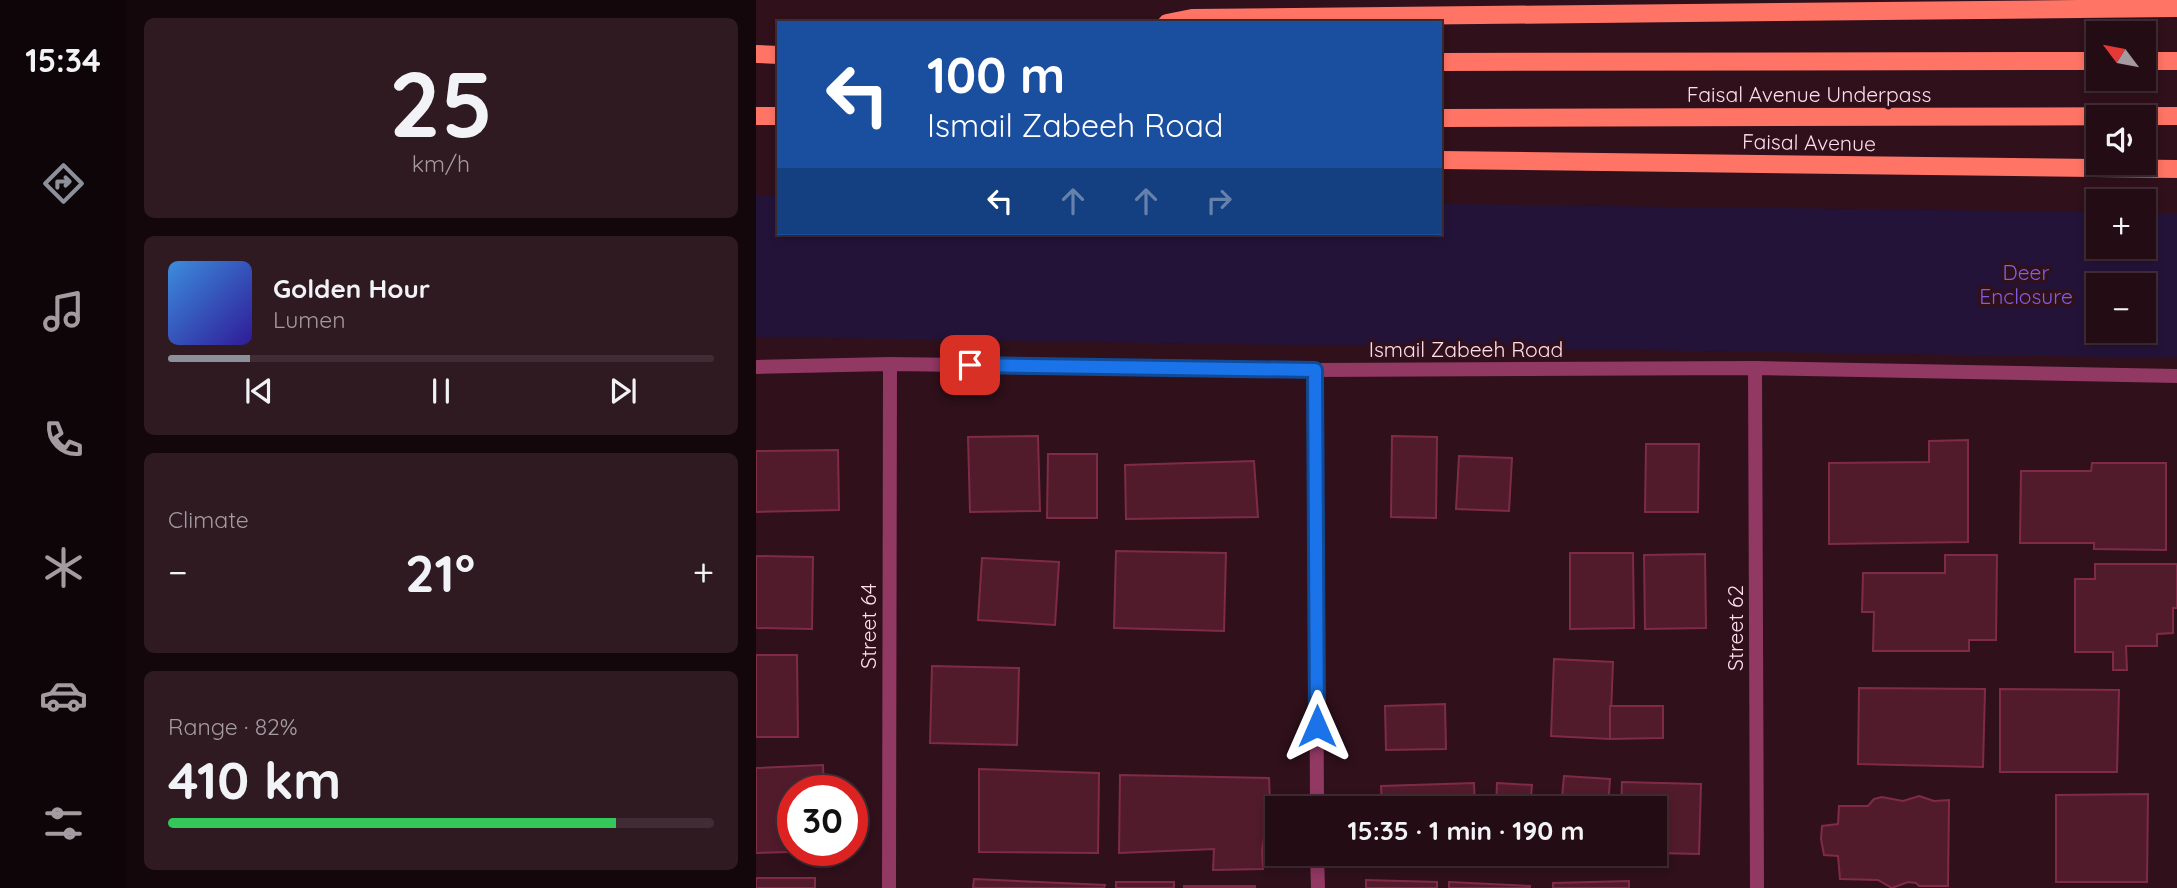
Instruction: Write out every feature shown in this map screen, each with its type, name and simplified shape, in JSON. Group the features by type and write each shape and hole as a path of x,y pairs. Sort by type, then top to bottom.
{"main road":[{"path":"1177,21 1192,18 2177,8"},
{"path":"756,54 777,55"},
{"name":"Faisal Avenue Underpass","path":"1442,62 2086,61"},
{"path":"2156,61 2177,61"},
{"path":"756,116 777,116"},
{"name":"Faisal Avenue Underpass","path":"1442,118 2177,116"},
{"name":"Faisal Avenue","path":"1442,160 2177,169"}],"street":[{"name":"Ismail Zabeeh Road","path":"756,367 890,364 1315,370 1755,368 2177,376"},
{"name":"Street 64","path":"889,888 890,364"},
{"name":"Street 62","path":"1755,368 1757,888"},
{"path":"1315,370 1317,796"},
{"path":"1317,866 1318,888"}],"green space":[{"name":"Deer Enclosure","path":"756,195 777,196 777,235 1442,235 1442,204 2086,212 2086,259 2156,259 2156,213 2177,213 2177,358 756,337"}],"building":[{"path":"1038,436 1040,511 970,512 968,437"},
{"path":"1392,436 1437,437 1436,518 1391,517"},
{"path":"1968,440 1968,542 1829,544 1829,463 1929,462 1929,441"},
{"path":"1646,444 1699,444 1698,512 1645,512"},
{"path":"838,450 839,510 756,512 756,451"},
{"path":"1048,454 1097,454 1097,518 1047,518"},
{"path":"1459,456 1512,458 1509,511 1456,509"},
{"path":"1254,461 1258,517 1126,519 1125,465"},
{"path":"2092,463 2166,463 2166,550 2094,549 2094,543 2020,543 2021,471 2091,471"},
{"path":"1116,551 1226,553 1224,631 1114,628"},
{"path":"1570,553 1633,553 1634,628 1570,629"},
{"path":"1705,554 1706,628 1645,629 1644,555"},
{"path":"1945,555 1997,555 1996,640 1969,640 1969,651 1873,651 1874,612 1862,612 1863,573 1945,573"},
{"path":"756,556 813,557 812,629 756,628"},
{"path":"982,558 1059,562 1055,625 978,620"},
{"path":"2095,564 2177,564 2177,608 2173,608 2173,633 2157,634 2157,646 2126,646 2127,670 2113,670 2113,652 2075,652 2075,579 2095,579"},
{"path":"756,655 797,655 798,737 756,737"},
{"path":"1554,659 1613,662 1610,739 1551,736"},
{"path":"932,666 1019,668 1017,745 930,743"},
{"path":"1859,688 1985,689 1983,767 1858,764"},
{"path":"2000,689 2119,690 2117,772 2000,772"},
{"path":"1445,704 1446,749 1386,750 1385,706"},
{"path":"1610,706 1663,706 1663,738 1610,739"},
{"path":"823,765 823,775 777,775 777,852 756,853 756,768"},
{"path":"979,769 1099,773 1098,853 979,852"},
{"path":"1120,775 1269,778 1270,796 1265,796 1263,869 1213,870 1214,849 1119,853"},
{"path":"1564,776 1610,779 1609,796 1562,796"},
{"path":"1622,782 1701,784 1699,854 1667,853 1667,796 1621,796"},
{"path":"1474,783 1475,796 1381,796 1381,786"},
{"path":"1497,783 1532,785 1531,796 1496,796"},
{"path":"2148,794 2147,882 2056,882 2056,795"},
{"path":"1919,796 1934,801 1949,800 1948,886 1919,886 1908,882 1892,888 1878,880 1840,879 1838,856 1824,855 1821,839 1822,826 1838,824 1839,806 1868,806 1874,799 1882,797 1903,801"},
{"path":"756,878 815,878 815,888 756,888"},
{"path":"974,879 1105,885 1104,888 973,888"},
{"path":"1366,880 1437,882 1437,888 1366,888"},
{"path":"1629,881 1629,888 1553,888 1553,883"},
{"path":"1116,882 1174,882 1174,888 1116,888"},
{"path":"1449,882 1530,886 1530,888 1449,888"},
{"path":"1255,886 1255,888 1184,888"}],"route":[{"path":"970,365 1315,370 1317,726"}]}
